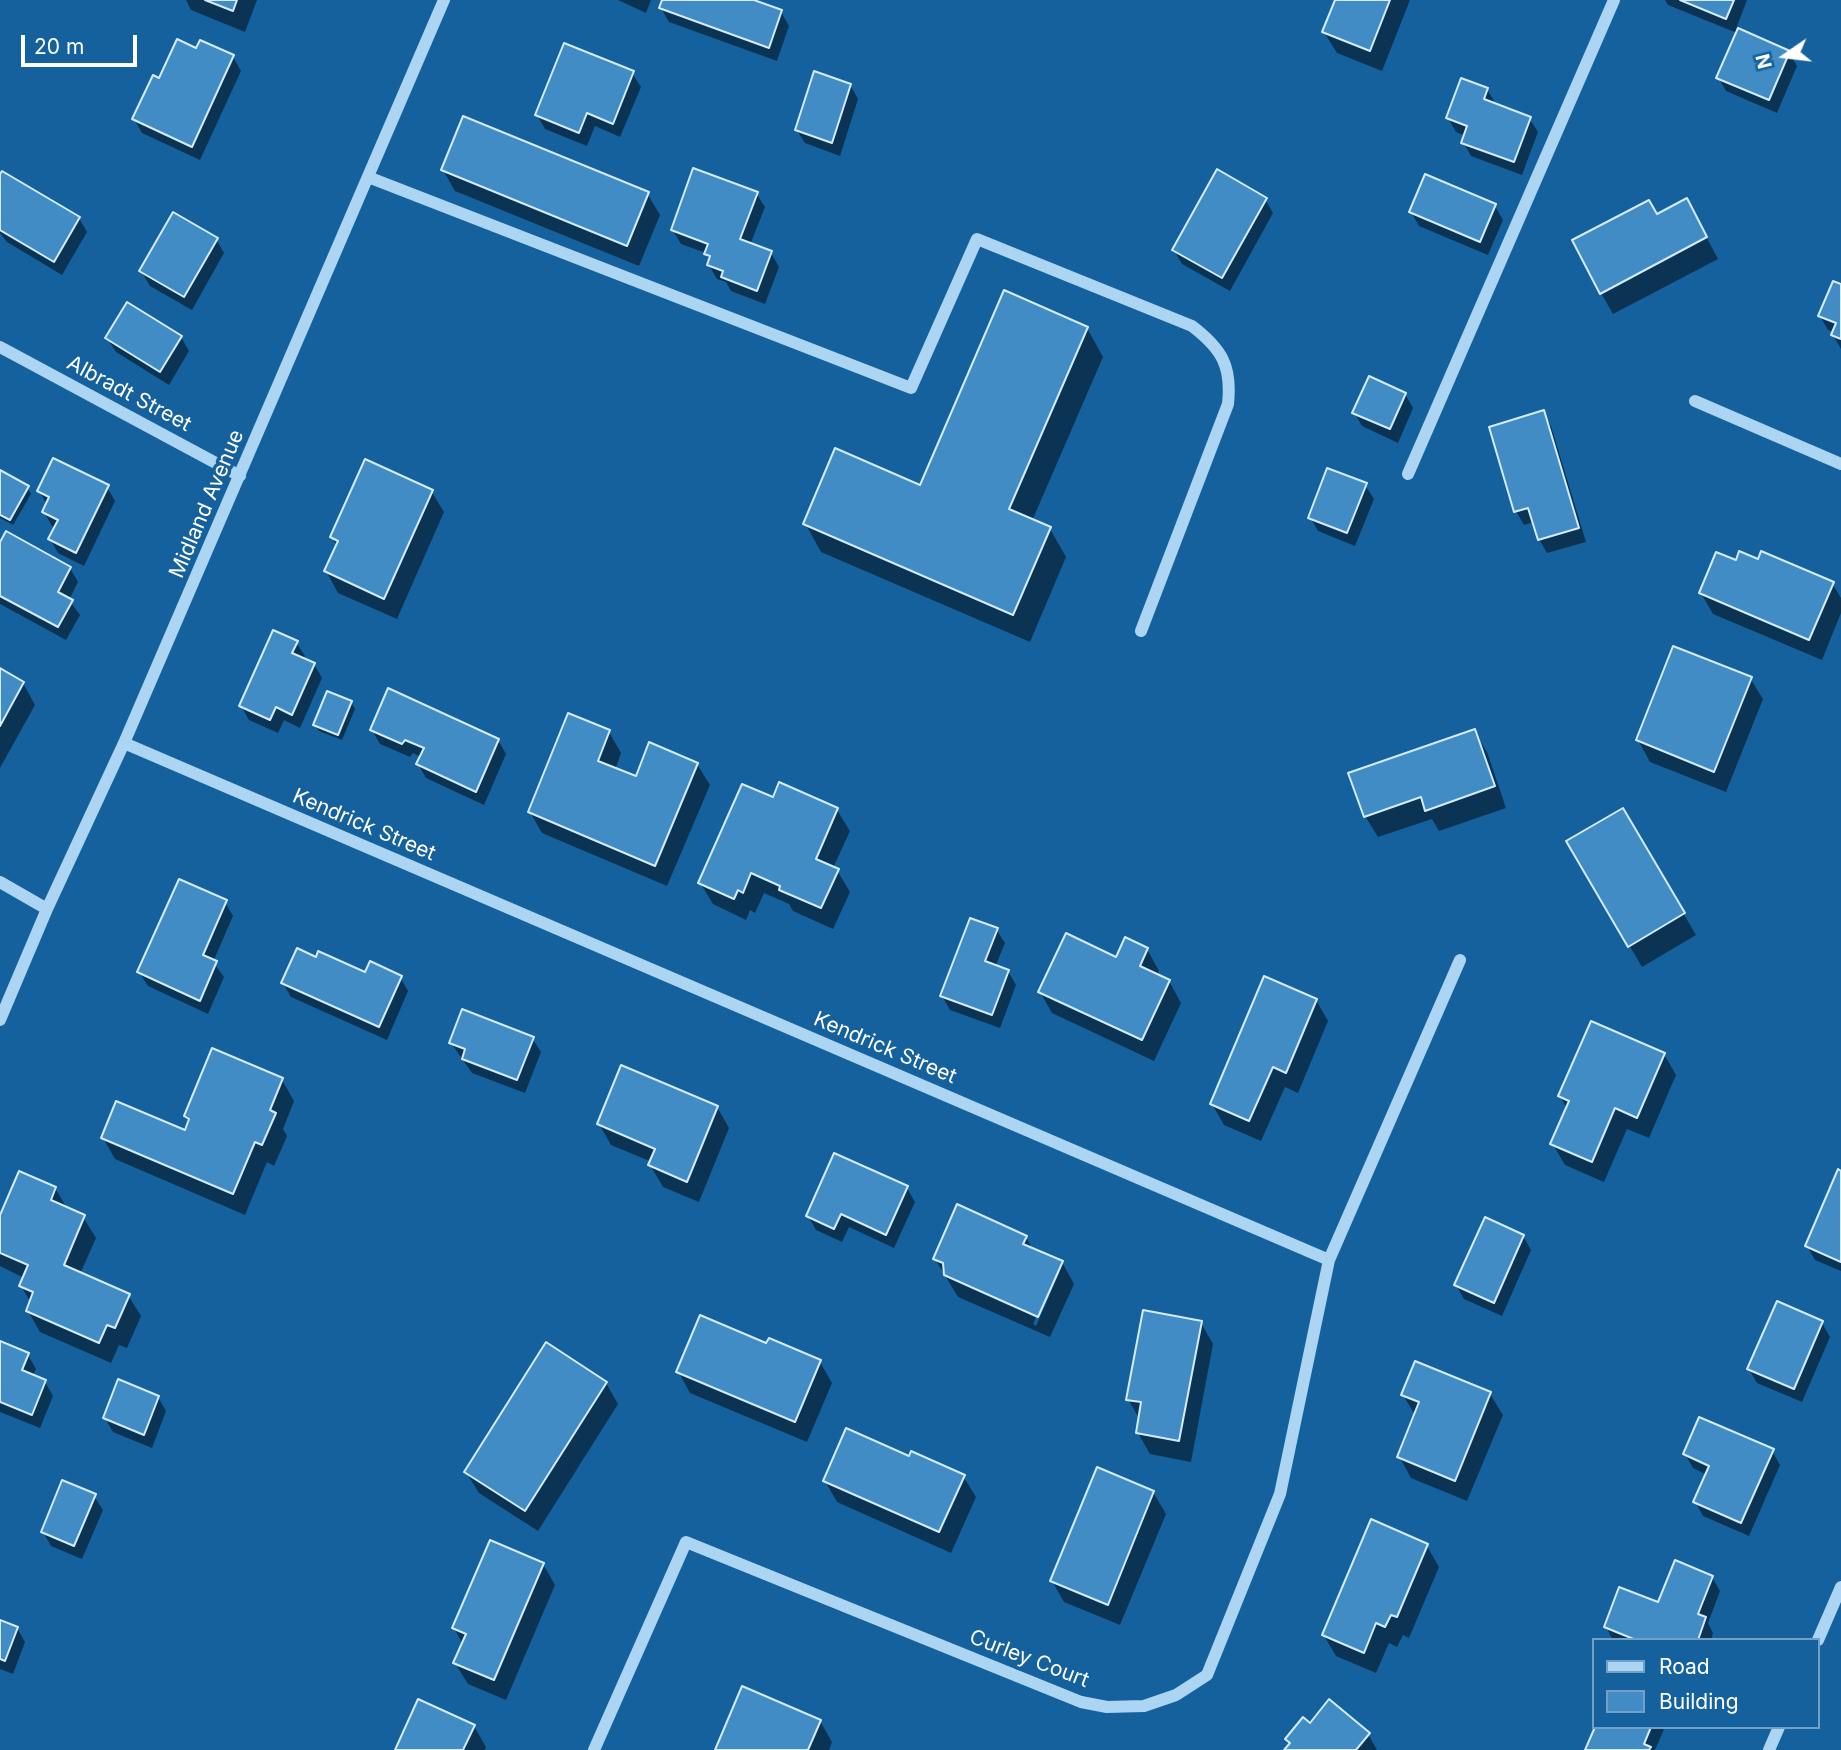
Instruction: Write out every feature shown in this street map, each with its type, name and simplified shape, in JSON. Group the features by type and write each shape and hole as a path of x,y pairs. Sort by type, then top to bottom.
{"street":[{"name":"Midland Avenue","path":"0,1020 47,909 124,743 444,0"},
{"path":"1408,474 1614,0"},
{"path":"368,177 911,388 977,239 1192,326 1211,340 1224,363 1230,382 1228,404 1141,631"},
{"name":"Albradt Street","path":"0,346 240,476"},
{"path":"1695,401 1841,464"},
{"name":"Kendrick Street","path":"124,743 1329,1260"},
{"path":"0,882 47,909"},
{"path":"1329,1260 1460,960"},
{"name":"Curley Court","path":"594,1750 687,1542 1081,1702 1107,1707 1144,1706 1176,1695 1207,1675 1280,1494 1329,1260"},
{"path":"1819,1638 1841,1587"},
{"path":"1769,1750 1778,1729"}],"building":[{"path":"205,0 237,0 233,11"},
{"path":"662,0 754,0 782,10 769,48 659,8"},
{"path":"1335,0 1390,0 1370,51 1322,32"},
{"path":"1680,0 1734,0 1726,19"},
{"path":"1738,28 1790,51 1769,100 1716,78"},
{"path":"177,39 196,48 200,40 234,55 192,147 132,119 153,75 159,78"},
{"path":"564,43 634,71 613,124 587,113 579,133 535,115"},
{"path":"814,71 851,84 832,143 795,130"},
{"path":"1461,78 1488,88 1484,99 1531,117 1514,162 1461,143 1467,126 1446,118"},
{"path":"463,116 649,192 627,246 441,170"},
{"path":"693,168 758,192 740,239 772,251 757,291 721,277 723,271 707,265 710,256 704,254 708,244 671,230"},
{"path":"1217,169 1267,198 1222,278 1172,250"},
{"path":"2,171 80,217 54,262 0,230"},
{"path":"1425,174 1496,204 1480,242 1409,212"},
{"path":"1687,198 1707,237 1600,294 1572,240 1649,200 1657,214"},
{"path":"173,212 218,238 184,297 139,271"},
{"path":"1833,281 1841,284 1841,339 1831,335 1836,323 1818,316"},
{"path":"1004,290 1088,327 1009,509 1051,527 1013,615 803,524 835,448 920,485"},
{"path":"127,302 182,336 160,372 105,338"},
{"path":"1369,376 1406,393 1390,429 1352,413"},
{"path":"1544,410 1579,528 1538,540 1528,508 1514,512 1489,427"},
{"path":"53,458 109,485 76,553 48,539 58,520 42,512 49,497 37,491"},
{"path":"365,459 433,490 384,599 324,571 338,541 330,537"},
{"path":"1327,468 1367,483 1347,533 1308,518"},
{"path":"0,470 29,486 10,520 0,515"},
{"path":"6,531 71,567 58,592 73,600 58,627 0,596 0,542"},
{"path":"1739,551 1758,559 1761,551 1834,582 1809,640 1699,593 1716,552 1736,560"},
{"path":"273,630 298,641 292,653 315,663 292,715 276,707 270,720 239,706"},
{"path":"1673,646 1752,677 1714,772 1636,740"},
{"path":"0,668 24,682 0,726"},
{"path":"388,688 499,739 476,792 416,764 424,748 405,740 402,744 370,730"},
{"path":"327,691 352,701 338,735 313,725"},
{"path":"568,713 610,730 598,761 636,776 649,742 698,763 655,866 528,812"},
{"path":"1475,729 1495,786 1425,811 1421,797 1364,817 1348,773"},
{"path":"779,782 838,808 816,859 839,869 821,908 779,890 780,886 751,873 743,893 738,890 734,899 698,883 742,784 773,797"},
{"path":"1623,808 1685,913 1628,947 1566,841"},
{"path":"179,879 227,900 203,955 217,961 200,1001 137,972"},
{"path":"970,918 998,928 985,961 1009,970 992,1015 940,996"},
{"path":"1066,933 1116,957 1125,937 1148,948 1140,966 1170,980 1142,1040 1038,992"},
{"path":"297,948 316,957 318,951 365,972 370,961 402,976 379,1027 281,983"},
{"path":"1264,976 1317,999 1286,1073 1273,1067 1249,1121 1210,1104"},
{"path":"462,1009 534,1037 517,1080 462,1059 465,1049 449,1043"},
{"path":"1591,1021 1665,1053 1637,1118 1615,1108 1592,1162 1550,1144 1569,1101 1558,1096"},
{"path":"212,1048 283,1078 270,1110 276,1113 262,1145 255,1142 233,1194 101,1138 116,1101 185,1130 189,1119 184,1116"},
{"path":"621,1065 718,1106 687,1182 648,1165 655,1149 597,1124"},
{"path":"834,1153 908,1186 886,1235 841,1214 834,1229 806,1216"},
{"path":"1838,1169 1841,1171 1841,1262 1805,1246"},
{"path":"19,1171 56,1187 51,1200 85,1215 64,1265 130,1294 115,1328 107,1325 99,1343 26,1311 33,1292 19,1286 28,1265 0,1253 0,1215"},
{"path":"957,1204 1027,1236 1023,1244 1063,1261 1038,1317 944,1275 943,1263 933,1259"},
{"path":"1485,1217 1524,1235 1494,1303 1454,1285"},
{"path":"1777,1301 1823,1321 1794,1389 1747,1369"},
{"path":"1143,1310 1202,1321 1179,1441 1136,1433 1141,1402 1126,1400"},
{"path":"700,1315 766,1343 769,1338 821,1360 795,1422 676,1372"},
{"path":"0,1341 29,1353 22,1370 46,1380 32,1415 0,1402"},
{"path":"546,1342 607,1382 525,1511 464,1472"},
{"path":"1415,1361 1491,1392 1455,1481 1397,1457 1419,1402 1401,1395"},
{"path":"118,1379 159,1396 144,1435 103,1418"},
{"path":"1699,1417 1774,1449 1741,1523 1693,1502 1709,1466 1683,1454"},
{"path":"846,1428 909,1456 911,1451 965,1475 939,1532 823,1481"},
{"path":"1097,1467 1154,1491 1108,1605 1050,1581"},
{"path":"62,1480 96,1494 74,1546 41,1532"},
{"path":"1371,1519 1428,1544 1397,1617 1391,1615 1385,1627 1376,1623 1364,1653 1322,1635"},
{"path":"490,1540 544,1563 494,1680 453,1663 466,1634 452,1628"},
{"path":"1675,1560 1713,1576 1698,1614 1706,1617 1699,1638 1631,1638 1604,1627 1619,1587 1658,1602"},
{"path":"0,1620 18,1627 5,1661 0,1659"},
{"path":"742,1686 821,1720 808,1750 715,1750"},
{"path":"418,1699 475,1725 463,1750 395,1750"},
{"path":"1329,1699 1370,1733 1356,1750 1284,1750 1290,1743 1285,1739 1303,1717 1310,1723"},
{"path":"1594,1729 1650,1729 1644,1744 1651,1747 1649,1750 1585,1750"}]}
